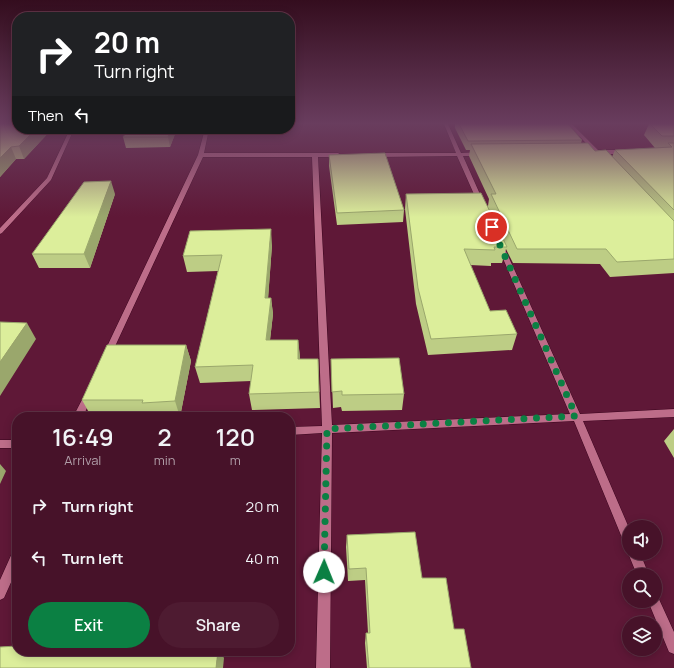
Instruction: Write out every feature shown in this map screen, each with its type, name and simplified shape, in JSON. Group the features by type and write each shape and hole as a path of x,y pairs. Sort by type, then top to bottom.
{"street":[{"path":"0,232 49,179 60,155"},
{"path":"105,360 201,155"},
{"path":"315,155 327,429 323,668"},
{"path":"460,155 482,206"},
{"path":"499,242 622,524"},
{"path":"80,412 92,389"},
{"path":"295,431 576,416 674,413"},
{"path":"0,444 12,444"},
{"path":"0,594 12,566"},
{"path":"657,608 674,647"}],"building":[{"path":"329,155 386,155 404,210 337,213"},
{"path":"477,155 611,155 674,221 674,259 617,262 606,249 517,249 491,194 496,194"},
{"path":"620,155 674,155 674,210"},
{"path":"111,181 84,254 32,254 84,182"},
{"path":"481,193 507,247 494,247 495,250 464,249 490,311 506,310 517,334 431,339 418,288 406,194"},
{"path":"271,229 265,298 271,298 266,340 298,340 298,359 318,359 319,392 249,394 253,365 195,367 222,255 183,256 190,231"},
{"path":"0,322 27,323 0,362"},
{"path":"107,345 186,345 175,401 142,403 143,400 82,400"},
{"path":"399,358 404,394 342,395 342,391 332,392 331,359"},
{"path":"415,532 422,578 446,578 454,629 464,629 471,668 369,668 366,633 370,633 366,568 349,569 347,535"},
{"path":"12,646 12,656 217,656 216,668 0,668 0,647"}],"route":[{"path":"324,572 327,429 576,416 492,227"}]}
